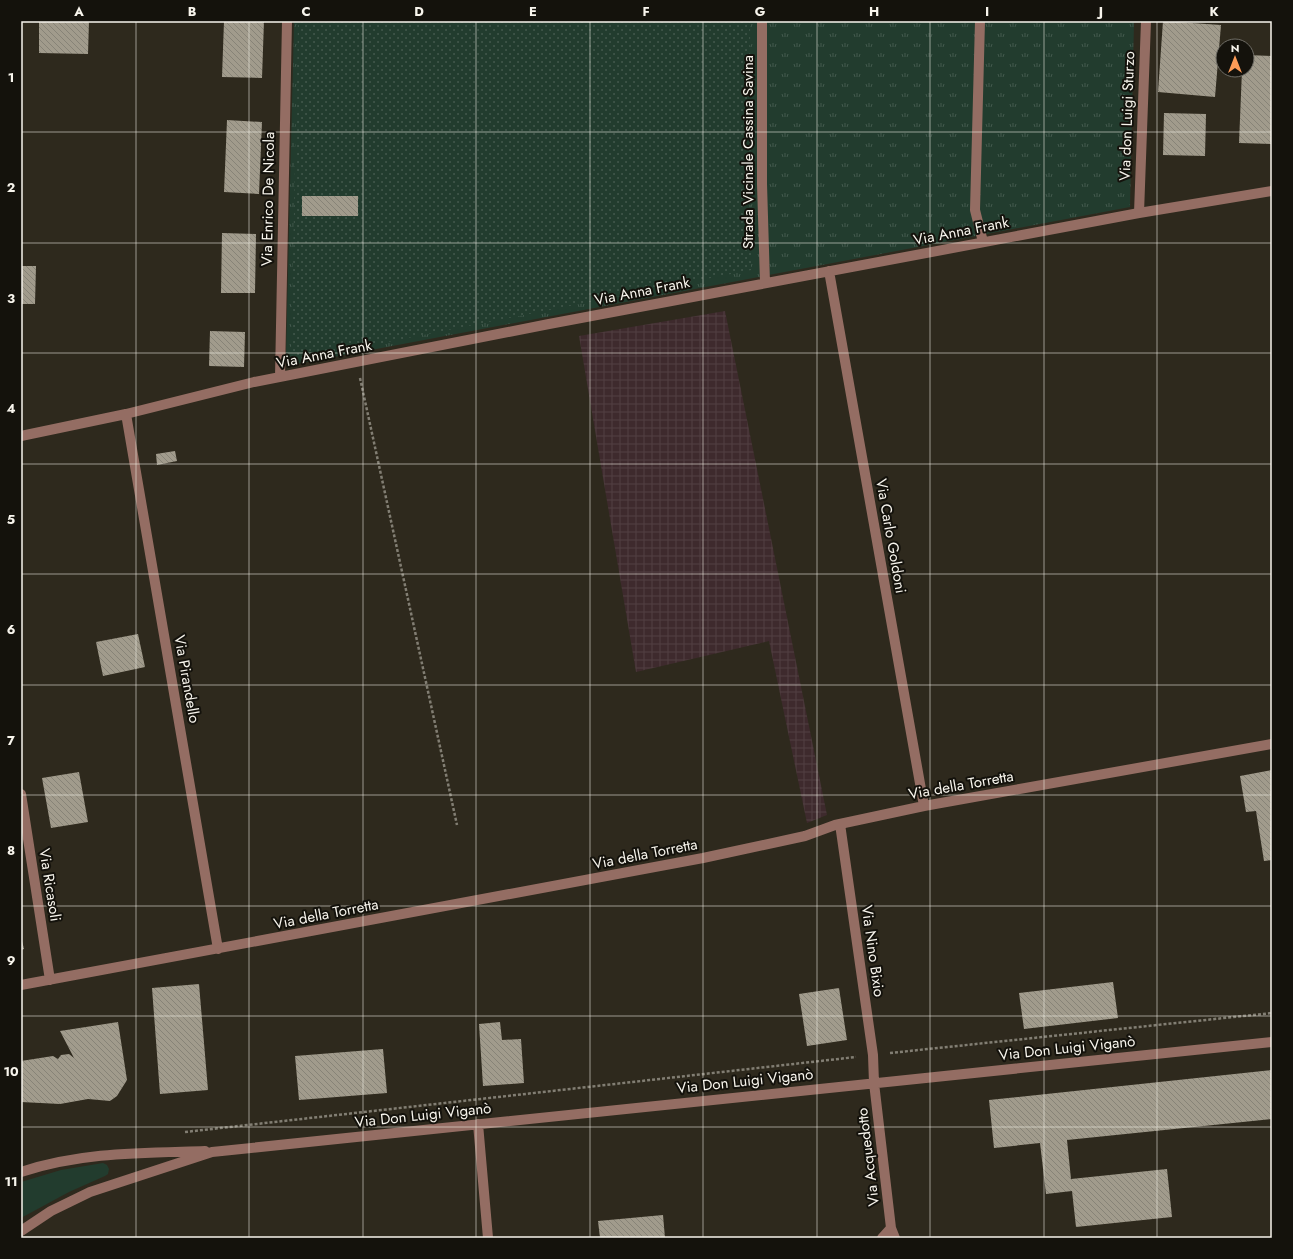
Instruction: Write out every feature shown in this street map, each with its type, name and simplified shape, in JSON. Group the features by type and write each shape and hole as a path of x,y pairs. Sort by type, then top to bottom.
{"street":[{"name":"Via Enrico De Nicola","path":"280,377 287,21"},
{"name":"Strada Vicinale Cassina Savina","path":"762,21 762,184 765,283"},
{"path":"980,21 975,210 983,242"},
{"name":"Via don Luigi Sturzo","path":"1139,213 1146,21"},
{"name":"Via Anna Frank","path":"21,436 126,414 280,377 983,242 1139,213 1272,191"},
{"name":"Via Carlo Goldoni","path":"829,271 924,806"},
{"name":"Via Pirandello","path":"126,414 218,949"},
{"name":"Via della Torretta","path":"21,985 703,858 805,836 840,824 924,806 1272,744"},
{"name":"Via Ricasoli","path":"21,794 50,980"},
{"name":"Via Nino Bixio","path":"840,824 873,1055 874,1083"},
{"name":"Via Don Luigi Viganò","path":"21,1231 71,1201 103,1187 180,1164 204,1154 221,1151 1272,1042"},
{"name":"Via Acquedotto","path":"874,1083 893,1233"},
{"path":"478,1124 488,1238"},
{"name":"Via Don Luigi Viganò","path":"21,1172 51,1164 92,1156 149,1151 221,1151"},
{"path":"882,1238 893,1233"}],"path":[{"path":"356,363 457,825"},
{"path":"178,1133 873,1055 1272,1013"}],"shaded area":[{"path":"725,311 827,815 807,823 769,641 636,672 579,336"}],"green space":[{"path":"294,21 1134,21 1130,207 297,364 286,356"},
{"path":"298,21 750,21 751,270 297,360 291,352"},
{"path":"103,1163 107,1165 109,1169 108,1174 69,1192 21,1218 21,1182 61,1170"}],"building":[{"path":"39,21 89,21 88,54 39,53"},
{"path":"224,21 264,21 262,78 222,77"},
{"path":"1163,21 1221,25 1220,38 1215,38 1215,78 1217,78 1215,97 1158,92"},
{"path":"1255,55 1272,56 1272,144 1239,143 1242,78 1255,78"},
{"path":"1164,113 1206,114 1205,156 1163,155"},
{"path":"227,120 262,122 259,194 224,192"},
{"path":"302,196 358,196 358,216 302,216"},
{"path":"222,233 256,234 255,293 221,293"},
{"path":"21,266 36,266 35,304 21,304"},
{"path":"210,331 245,332 244,367 209,366"},
{"path":"175,451 177,461 157,465 156,454"},
{"path":"138,634 145,667 103,676 96,642"},
{"path":"1272,770 1272,860 1264,861 1256,811 1246,812 1240,776"},
{"path":"79,772 88,822 51,828 42,778"},
{"path":"21,937 24,949 21,950"},
{"path":"1113,982 1118,1018 1024,1029 1019,993"},
{"path":"199,984 208,1090 160,1094 152,988"},
{"path":"839,988 847,1040 807,1046 799,994"},
{"path":"118,1022 127,1080 117,1096 110,1101 88,1099 60,1104 21,1102 21,1061 53,1056 58,1059 61,1055 69,1054 74,1058 60,1031"},
{"path":"500,1022 502,1040 521,1039 524,1083 483,1086 479,1024"},
{"path":"383,1049 387,1093 299,1100 295,1056"},
{"path":"1272,1070 1272,1119 1067,1140 1071,1179 1167,1169 1172,1217 1076,1227 1072,1191 1046,1194 1040,1143 994,1148 989,1100"},
{"path":"663,1215 665,1238 600,1238 598,1221"}]}
